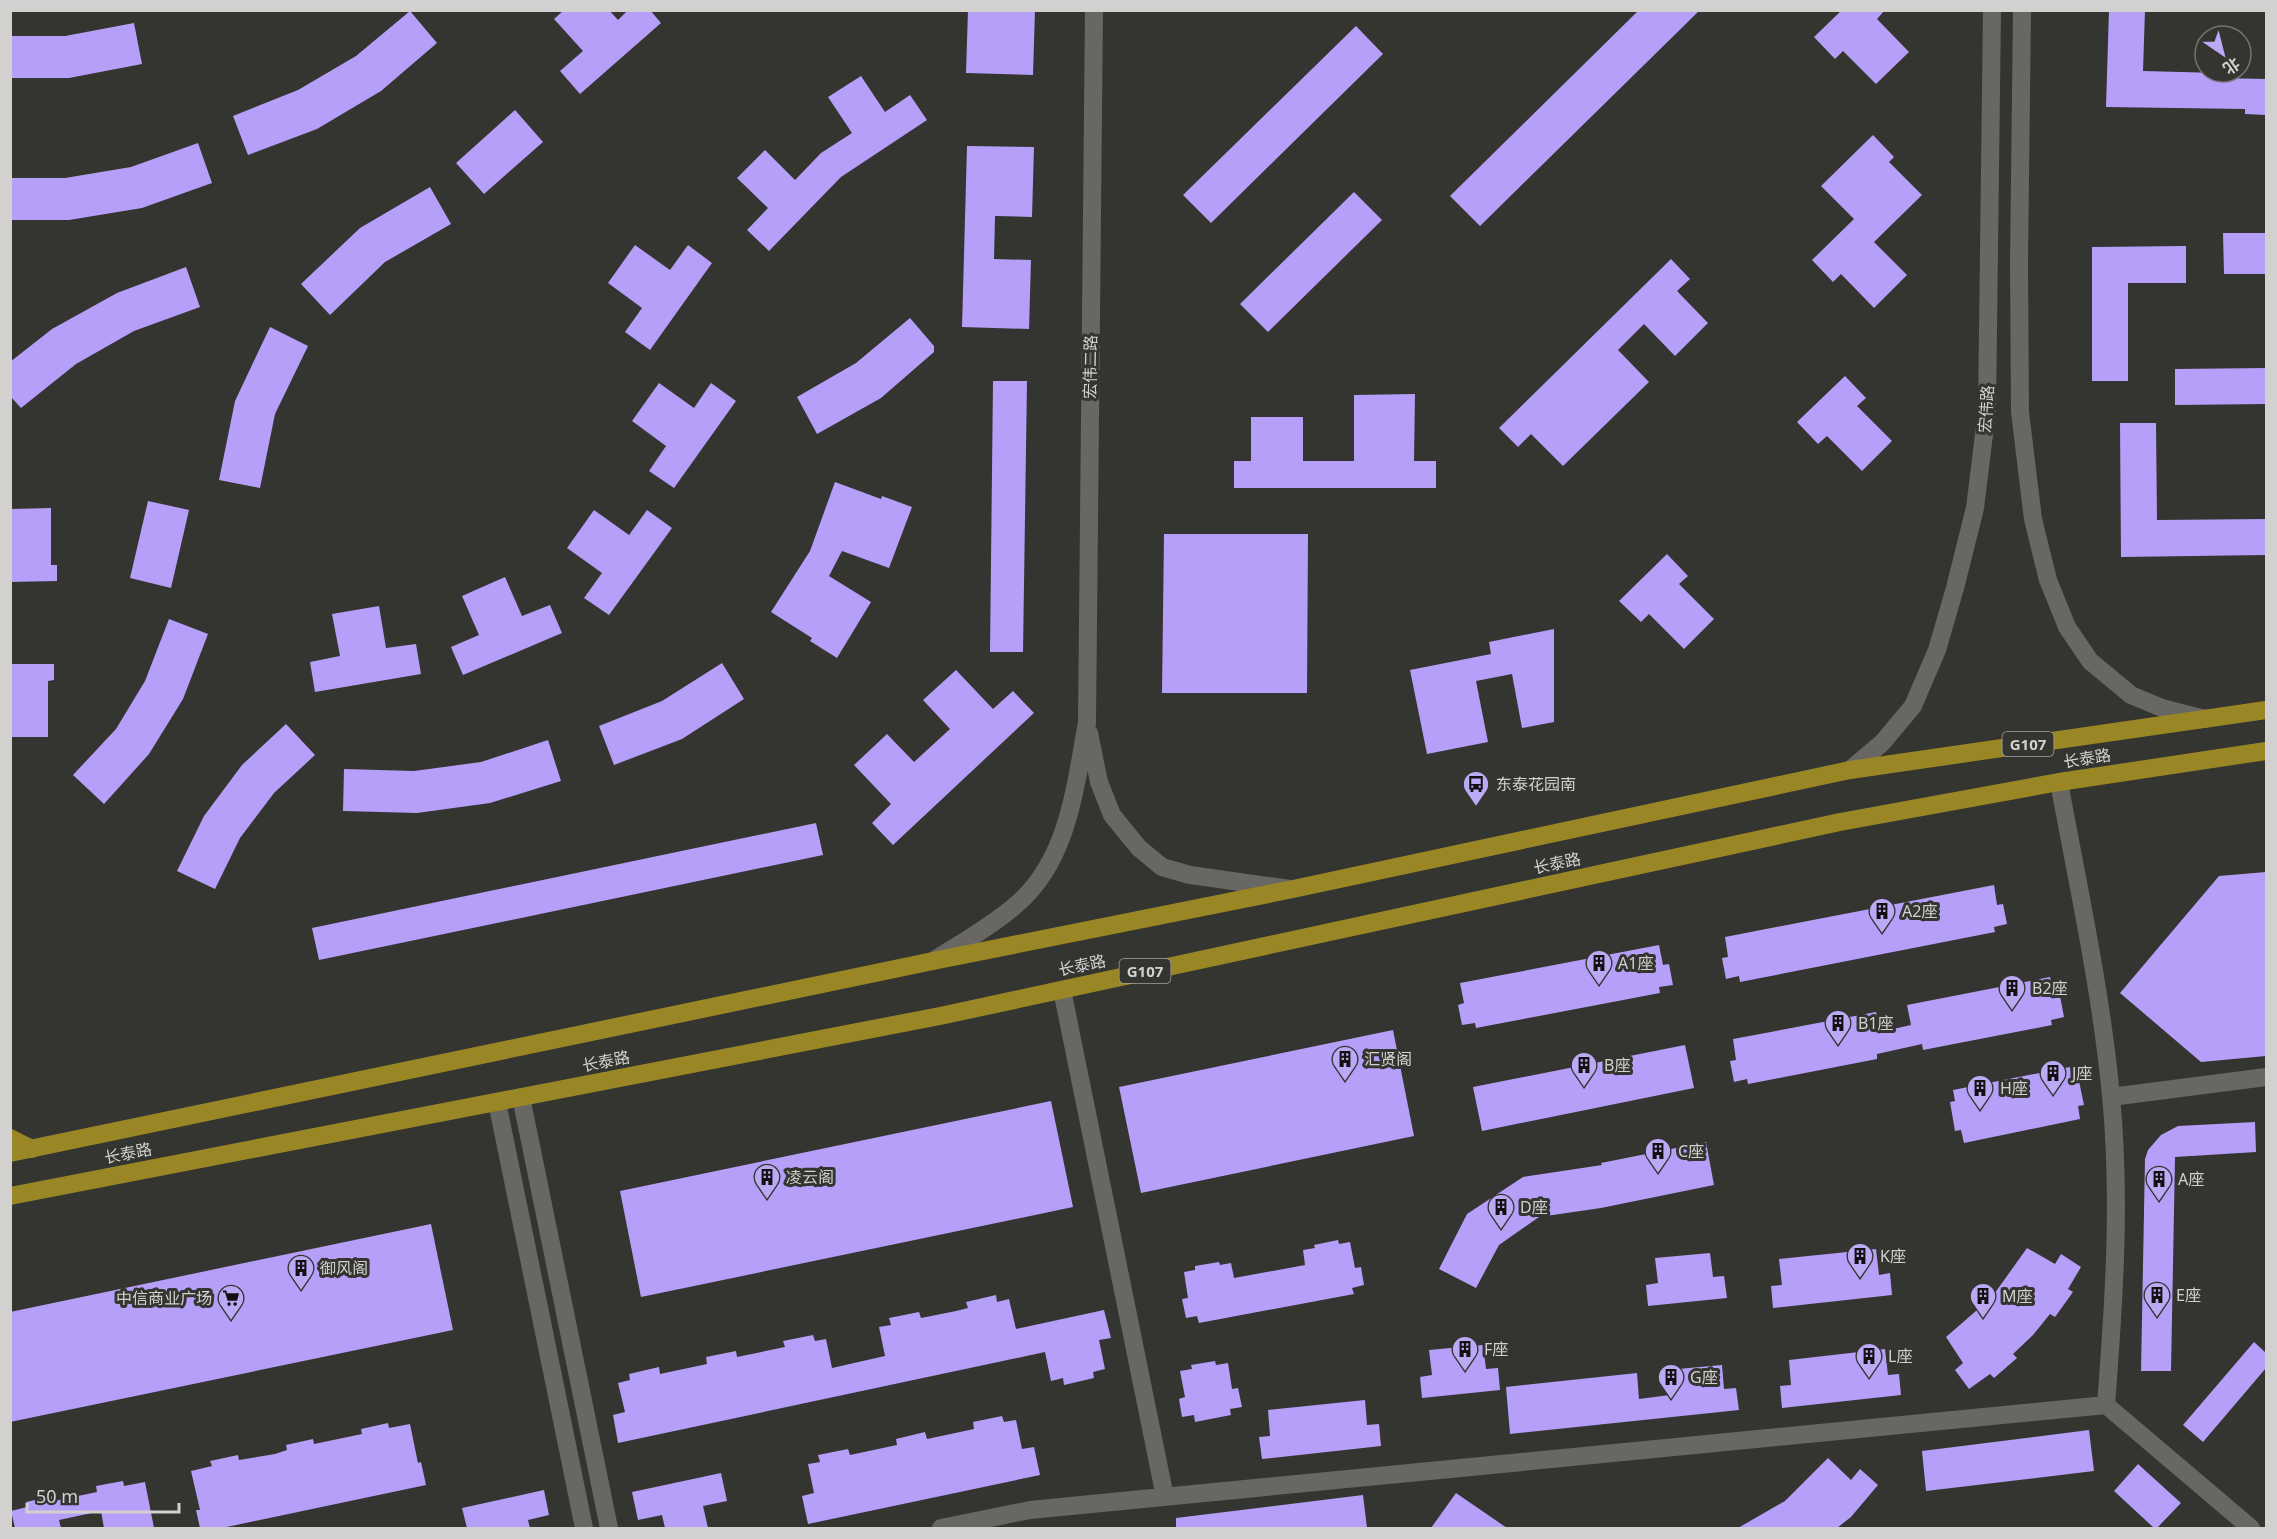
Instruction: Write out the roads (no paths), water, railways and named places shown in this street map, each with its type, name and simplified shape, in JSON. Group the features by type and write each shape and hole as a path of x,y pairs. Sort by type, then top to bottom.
{"highway":[{"name":"长泰路","path":"10,1154 1293,889 1850,770 2266,710"},
{"name":"长泰路","path":"15,1198 940,1016 1840,822 2059,782 2266,751"},
{"path":"10,1138 32,1149"}],"street":[{"name":"宏伟二路","path":"1087,723 1094,10"},
{"name":"宏伟路","path":"1850,770 1882,743 1913,706 1937,650 1975,508 1987,410 1992,10"},
{"name":"宏伟路","path":"2022,10 2020,411 2033,519 2048,580 2067,627 2090,661 2131,695 2162,708 2206,719"},
{"path":"1087,723 1099,782 1112,815 1139,849 1162,867 1190,875 1293,889"},
{"path":"933,962 1018,903 1040,878 1057,849 1070,814 1087,723"},
{"path":"2059,782 2099,1004 2112,1096 2117,1220 2106,1405"},
{"path":"1062,990 1165,1497"},
{"path":"2112,1096 2266,1077"},
{"path":"521,1097 609,1528"},
{"path":"497,1102 584,1528"},
{"path":"941,1528 1030,1510 2106,1405 2251,1528"}],"place":[{"name":"东泰花园南","path":"1476,807"},
{"name":"A2座","path":"1882,934"},
{"name":"A1座","path":"1599,986"},
{"name":"B2座","path":"2012,1011"},
{"name":"B1座","path":"1838,1046"},
{"name":"汇贤阁","path":"1345,1082"},
{"name":"B座","path":"1584,1088"},
{"name":"J座","path":"2053,1096"},
{"name":"H座","path":"1980,1111"},
{"name":"C座","path":"1658,1174"},
{"name":"凌云阁","path":"767,1200"},
{"name":"A座","path":"2159,1202"},
{"name":"D座","path":"1501,1230"},
{"name":"K座","path":"1860,1279"},
{"name":"御风阁","path":"301,1291"},
{"name":"E座","path":"2157,1318"},
{"name":"M座","path":"1983,1319"},
{"name":"中信商业广场","path":"231,1321"},
{"name":"F座","path":"1465,1372"},
{"name":"L座","path":"1869,1379"},
{"name":"G座","path":"1671,1400"}]}
